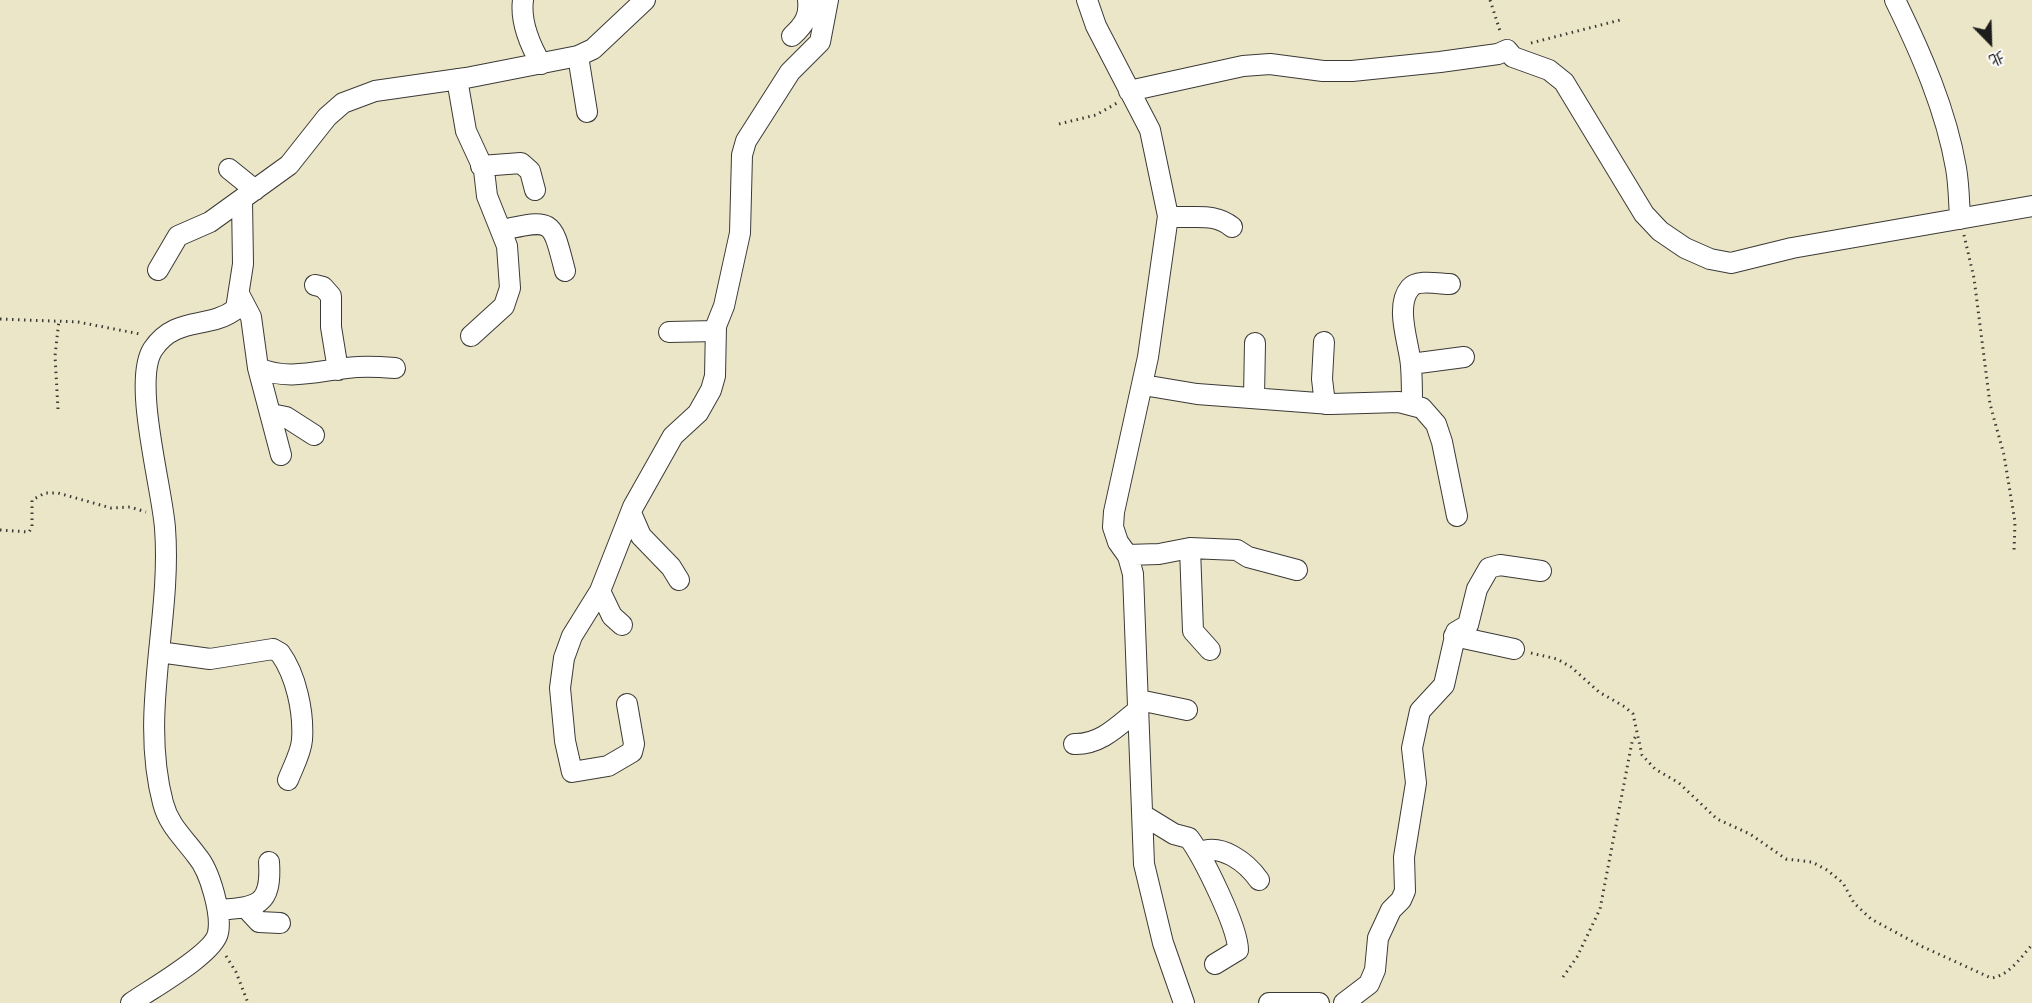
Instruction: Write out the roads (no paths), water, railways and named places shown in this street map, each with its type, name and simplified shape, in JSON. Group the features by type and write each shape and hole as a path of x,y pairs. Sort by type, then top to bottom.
{"street":[{"path":"523,0 522,10 528,38 541,64"},
{"path":"158,270 178,236 210,222 289,165 327,117 343,103 375,91 457,79 578,56 593,49 645,0"},
{"path":"792,36 804,23 808,14 808,0"},
{"path":"627,704 634,744 632,752 608,766 572,772 565,741 560,688 564,658 572,636 600,591 631,513 673,436 693,419 706,402 715,376 716,331 740,233 742,155 752,131 790,72 820,42 828,0"},
{"path":"1087,0 1096,26 1150,130 1168,216 1143,385 1130,450 1118,489 1113,527 1118,542 1127,555 1133,574 1144,864 1163,943 1184,1003"},
{"path":"1895,0 1921,53 1947,130 1956,171 1960,219"},
{"path":"1131,93 1243,66 1270,64 1323,71 1363,70 1510,51 1513,57 1549,70 1564,82 1644,214 1660,231 1685,248 1710,259 1731,263 1792,248 2032,206"},
{"path":"578,56 587,112"},
{"path":"457,79 466,131 481,166 487,196 503,230 507,246 510,288 504,306 471,336"},
{"path":"481,166 521,163 530,171 535,190"},
{"path":"130,1003 206,950 218,934 218,910 199,857 174,829 163,802 154,738 165,587 163,508 149,429 145,378 152,352 165,335 188,324 227,316 236,309 243,264 249,195 230,169"},
{"path":"1168,216 1210,216 1222,219 1232,227"},
{"path":"503,230 539,222 546,225 557,240 565,272"},
{"path":"1413,404 1411,364 1403,324 1409,289 1416,284 1450,284"},
{"path":"315,285 323,287 331,297 331,327 338,370"},
{"path":"239,294 251,317 258,368 281,455"},
{"path":"669,332 716,331"},
{"path":"1324,342 1322,379 1325,404"},
{"path":"1254,397 1255,343"},
{"path":"1411,364 1464,357"},
{"path":"258,368 285,375 357,366 395,368"},
{"path":"1143,385 1197,394 1325,404 1413,404 1422,408 1436,424 1457,516"},
{"path":"271,414 286,417 314,435"},
{"path":"631,513 640,536 680,580"},
{"path":"1127,555 1159,554 1190,548 1237,550 1248,557 1296,570"},
{"path":"1190,548 1192,631 1210,650"},
{"path":"1344,1003 1369,984 1374,970 1378,938 1391,910 1401,900 1405,891 1404,857 1416,783 1412,748 1419,711 1444,685 1456,632 1468,625 1477,589 1489,568 1500,565 1541,571"},
{"path":"600,591 612,616 621,625"},
{"path":"1455,636 1514,649"},
{"path":"159,652 210,659 273,649 280,653 297,688 302,731 299,753 288,780"},
{"path":"1074,744 1084,745 1100,739 1139,705 1187,710"},
{"path":"1143,815 1174,834 1189,838 1199,853 1233,924 1238,943 1238,950 1215,964"},
{"path":"1199,853 1206,849 1215,850 1236,858 1248,865 1259,880"},
{"path":"218,910 246,908 263,900 271,882 269,862"},
{"path":"246,908 259,922 280,923"},
{"path":"1269,1003 1319,1003"}]}
